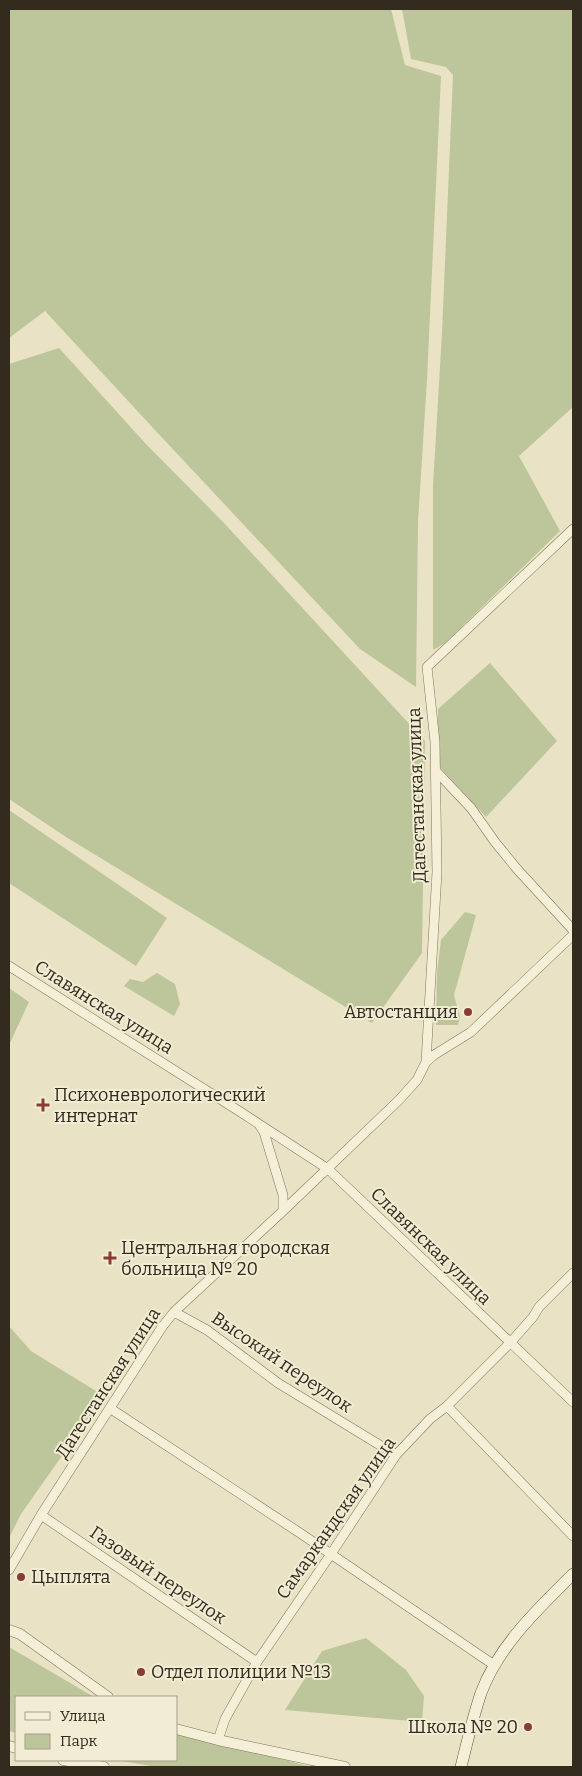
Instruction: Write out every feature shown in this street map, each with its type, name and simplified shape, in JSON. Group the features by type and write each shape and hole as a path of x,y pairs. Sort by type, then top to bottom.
{"main road":[{"path":"461,1767 482,1692 494,1666 517,1632 573,1574"}],"street":[{"name":"Дагестанская улица","path":"9,1570 41,1515 162,1327 174,1312 328,1169 419,1077 426,1062 438,872 435,742 427,667 573,529"},
{"path":"436,770 471,808 517,869 573,930"},
{"name":"Дагестанская улица","path":"426,1062 438,1051 471,1032 573,935"},
{"name":"Славянская улица","path":"9,966 328,1169 573,1402"},
{"path":"259,1124 264,1132 282,1195 283,1212"},
{"name":"Самаркандская улица","path":"218,1740 225,1719 257,1662 396,1455 430,1419 447,1406 510,1343 533,1317 539,1307 573,1273"},
{"name":"Высокий переулок","path":"174,1312 207,1330 278,1383 396,1455"},
{"path":"447,1406 573,1536"},
{"path":"111,1408 331,1554 494,1666"},
{"name":"Газовый переулок","path":"41,1515 257,1662"},
{"path":"9,1630 20,1634 107,1696"},
{"path":"178,1729 218,1740 344,1767"},
{"path":"70,1761 104,1767"}],"green space":[{"path":"9,9 391,9 405,65 441,76 427,380 418,521 416,687 360,649 45,311 9,338"},
{"path":"402,9 573,9 573,407 519,456 560,531 445,643 433,650 433,486 442,333 453,75 446,67 411,59"},
{"path":"59,348 145,443 224,523 425,741 422,953 372,1023 66,837 9,799 9,364"},
{"path":"490,663 557,741 486,817 438,765 438,709"},
{"path":"9,810 167,918 136,966 9,883"},
{"path":"465,912 476,915 454,995 460,1017 458,1025 436,1025 437,973 441,940"},
{"path":"157,973 175,984 180,1004 174,1016 124,986 130,979 143,982"},
{"path":"9,988 29,1002 9,1045"},
{"path":"9,1326 31,1351 104,1396 21,1514 9,1538"},
{"path":"366,1638 406,1670 424,1696 422,1722 285,1710 322,1651"},
{"path":"9,1647 92,1696 15,1696 15,1733 9,1731"},
{"path":"178,1732 311,1767 157,1767 121,1761 178,1761"}],"place":[{"name":"Автостанция","path":"468,1012"},
{"name":"Психоневрологический интернат","path":"43,1105"},
{"name":"Центральная городская больница № 20","path":"110,1258"},
{"name":"Цыплята","path":"21,1577"},
{"name":"Отдел полиции №13","path":"141,1672"},
{"name":"Школа № 20","path":"528,1727"}]}
